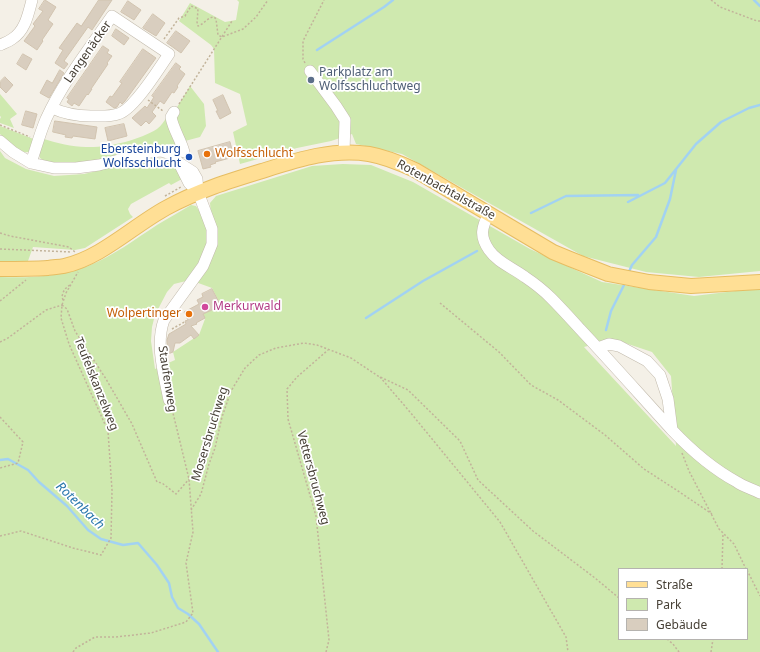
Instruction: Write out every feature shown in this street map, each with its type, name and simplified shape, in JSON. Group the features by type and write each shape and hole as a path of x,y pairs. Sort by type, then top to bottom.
{"main road":[{"name":"Rotenbachtalstraße","path":"0,269 31,269 64,266 78,256 102,250 166,208 198,192 296,160 320,155 344,153 368,154 394,160 415,170 553,252 608,274 649,282 691,286 760,282"}],"street":[{"path":"0,45 12,39 21,31 27,18 32,0"},
{"name":"Langenäcker","path":"31,163 46,120 52,108 62,88 112,16 169,54 131,106 119,114 106,116 86,116 63,113 52,108"},
{"path":"310,72 345,120 344,153"},
{"path":"0,141 13,152 31,163 54,168 76,168 99,165 156,151 183,155 182,145 172,122 172,114"},
{"name":"Staufenweg","path":"169,400 160,345 161,331 164,320 203,266 212,244 212,229 198,192 197,180 183,155"},
{"path":"488,213 483,226 482,235 484,243 490,251 499,260 525,276 551,298 683,442 712,466 738,483 760,493"},
{"path":"598,348 609,344 619,346 647,361 660,375 668,399 672,430"}],"path":[{"path":"222,37 243,29 256,17 268,0"},
{"path":"310,72 303,59 303,41 324,0"},
{"path":"711,0 720,7 760,21"},
{"path":"158,46 179,18 185,16 191,6 198,9 198,26 211,17 214,17 216,19 218,35 222,37"},
{"path":"140,95 172,114 232,21"},
{"path":"0,125 39,140"},
{"path":"0,233 69,247 78,256"},
{"path":"0,248 78,256"},
{"name":"Teufelskanzelweg","path":"0,536 21,532 101,555 111,538 112,490 108,431 69,344 61,318 62,305 66,293 77,275 78,256"},
{"path":"0,301 28,278 31,269"},
{"path":"440,303 499,352 531,385 558,400 605,435 644,469 712,514"},
{"path":"0,342 8,338 46,310 62,305 67,309 75,331 132,424 157,482 162,483 176,494 189,479"},
{"path":"161,331 167,331 186,321"},
{"name":"Mosersbruchweg","path":"191,510 201,494 231,391 245,368 259,355 276,348 304,343 317,345 351,358 378,376"},
{"name":"Vettersbruchweg","path":"326,652 329,640 316,516 288,419 287,389 297,377 328,350"},
{"path":"378,376 408,390 460,441 478,480 534,531 618,597"},
{"path":"378,376 410,412 500,522 566,637 568,652"},
{"name":"Staufenweg","path":"72,652 95,637 116,637 151,633 186,622 193,613 186,563 193,532 189,479 169,400"},
{"path":"0,417 23,442 18,463 0,468"},
{"path":"683,442 682,453 687,465 719,529 734,544 746,568"},
{"path":"722,568 723,533"},
{"path":"748,572 760,596"},
{"path":"667,640 673,644 679,652"},
{"path":"711,652 713,640"}],"green space":[{"path":"237,0 760,0 760,271 699,277 646,272 583,256 402,154 356,144 352,134 331,141 297,148 240,164 233,132 247,125 240,94 215,83 214,49 211,45 179,21 190,3 225,22 236,20 239,2"},
{"path":"190,86 204,104 206,126 200,137 185,141 171,117"},
{"path":"0,94 17,114 10,119 14,128 0,123"},
{"path":"167,117 180,149 167,145 159,145 88,162 67,165 48,162 40,158 39,152 44,139 81,147 113,145 150,133 157,129"},
{"path":"0,126 36,140 33,148 29,152 24,152 15,148 0,134"},
{"path":"0,151 5,158 26,169 54,176 84,174 152,158 165,159 177,168 182,179 171,185 169,183 131,204 128,209 133,217 85,248 75,250 33,247 28,261 0,261"},
{"path":"343,164 371,165 413,182 530,249 602,282 694,296 760,288 760,652 0,652 0,277 56,275 88,266 115,253 157,225 191,205 196,206 202,215 211,214 210,203 216,196 312,166","holes":["190,280 212,288 221,306 203,314 205,319 199,335 173,352 175,360 155,369 151,341 152,327 155,315 167,292 174,284","613,339 652,352 671,376 676,446 584,347"]}],"building":[{"path":"45,0 56,7 48,20 53,24 37,50 24,41 35,26 33,24 43,11 39,9"},
{"path":"99,0 112,0 92,30 88,27 64,61 68,64 64,69 55,63 63,50 59,48 77,23 81,26"},
{"path":"128,1 141,10 134,20 121,12"},
{"path":"153,14 165,23 156,36 143,28"},
{"path":"116,29 129,38 124,45 112,36"},
{"path":"176,31 190,41 181,53 167,43"},
{"path":"103,46 109,50 107,53 112,56 107,63 108,64 79,106 74,103 72,106 67,102 69,99 67,98"},
{"path":"143,49 156,58 125,101 122,104 120,102 117,107 114,108 106,102 110,96 112,97 122,83 120,82"},
{"path":"23,54 32,59 26,70 17,64"},
{"path":"176,63 181,67 179,69 185,74 177,86 178,87 174,93 172,92 164,104 160,101 152,112 156,116 149,124 146,121 141,126 132,118 145,106 147,108 154,97 152,96"},
{"path":"60,70 64,73 49,98 40,93 47,80 52,83"},
{"path":"5,77 13,85 6,93 0,87 0,82"},
{"path":"223,95 231,113 220,119 213,100"},
{"path":"26,111 37,114 33,128 22,125"},
{"path":"55,121 97,127 95,139 73,136 72,138 65,137 66,135 53,132"},
{"path":"124,124 127,136 108,141 105,128"},
{"path":"230,142 234,157 215,162 216,163 210,165 211,167 203,169 198,151"},
{"path":"212,289 221,306 203,314 205,318 196,323 197,324 191,326 199,335 194,339 191,335 180,343 175,343 173,352 168,354 167,340 169,334 186,324 185,321 188,320 184,312 199,304 197,300 203,297 202,294"}],"waterway":[{"path":"317,50 393,0"},
{"path":"754,0 760,6"},
{"path":"628,202 665,183 696,144 721,122 749,108 760,105"},
{"path":"628,274 632,265 656,237 670,199 676,170"},
{"path":"531,213 566,196 638,195"},
{"path":"366,318 423,281 477,251"},
{"path":"606,330 611,311 625,283"},
{"name":"Rotenbach","path":"0,460 8,459 28,470 39,482 67,506 88,530 101,539 123,545 138,543 157,565 169,583 172,597 178,608 188,614 199,624 218,652"}],"place":[{"name":"Parkplatz am Wolfsschluchtweg","path":"311,80"},
{"name":"Wolfsschlucht","path":"207,154"},
{"name":"Ebersteinburg Wolfsschlucht","path":"189,157"},
{"name":"Merkurwald","path":"205,307"},
{"name":"Wolpertinger","path":"189,314"}]}
